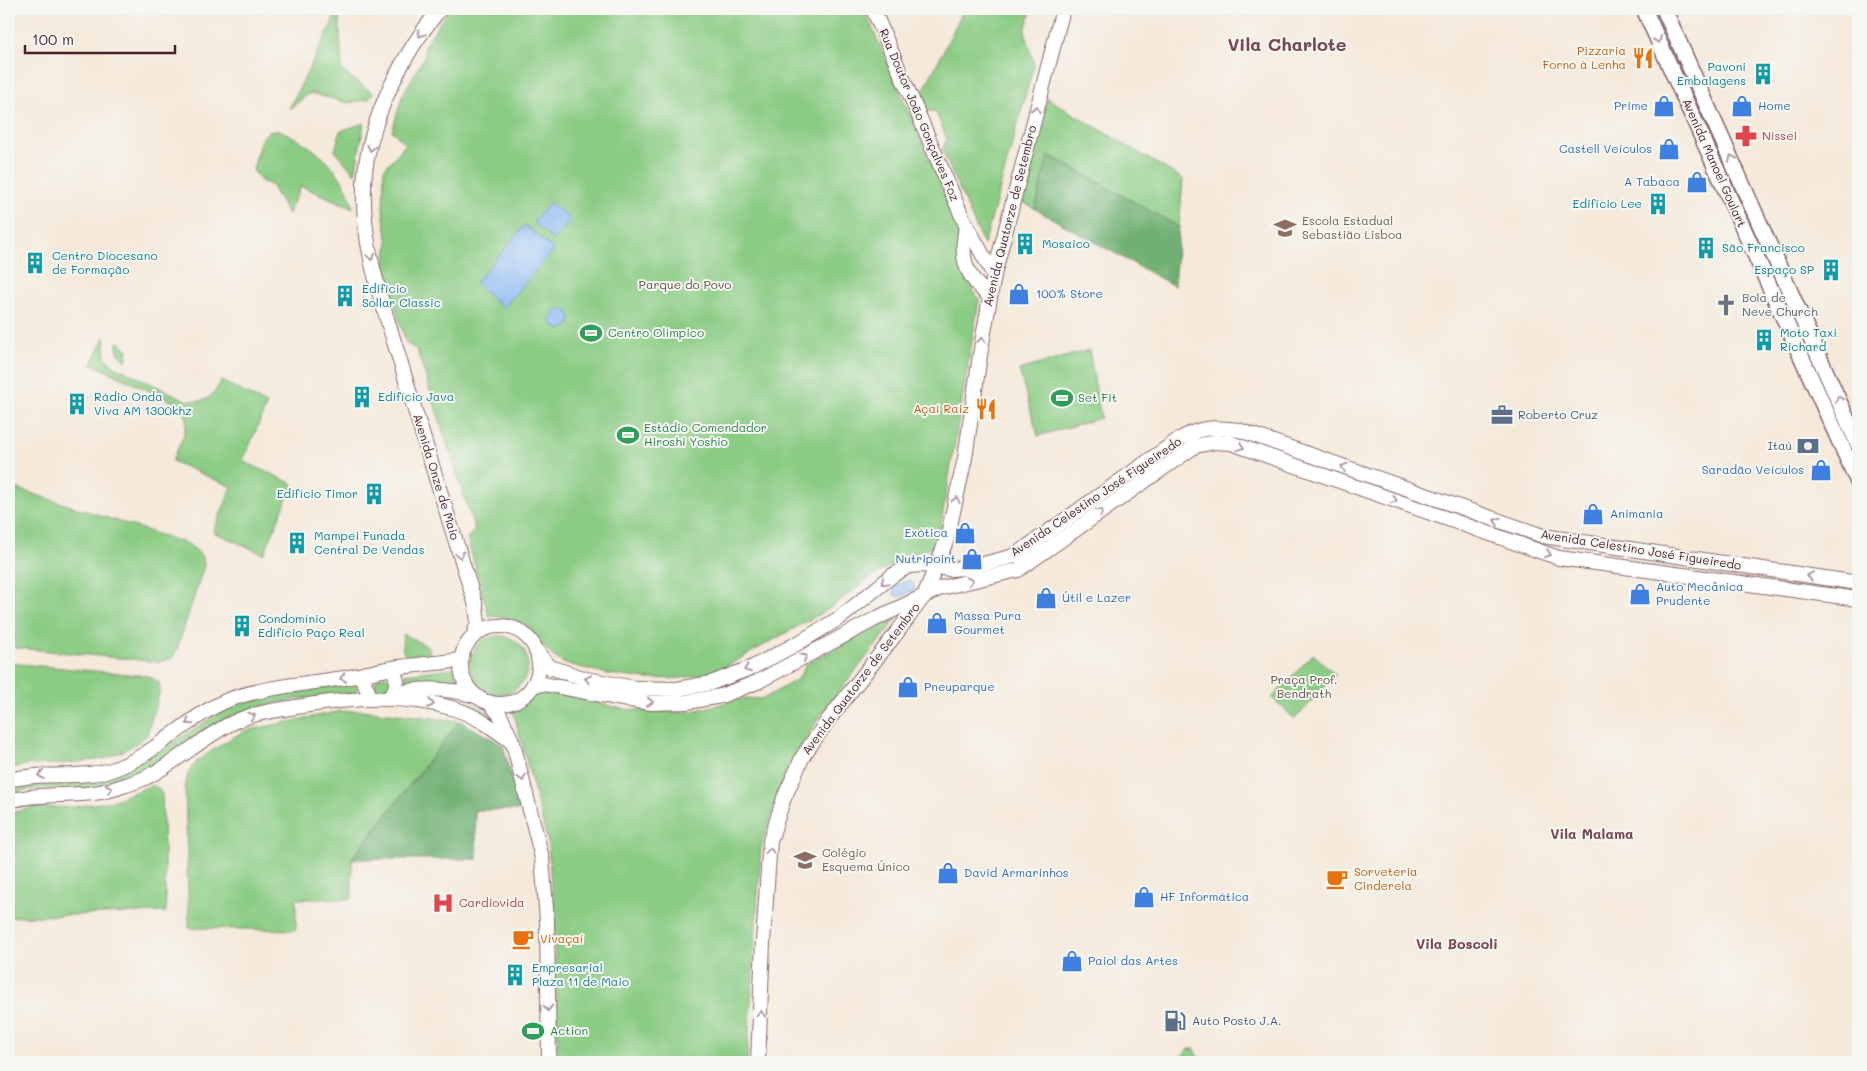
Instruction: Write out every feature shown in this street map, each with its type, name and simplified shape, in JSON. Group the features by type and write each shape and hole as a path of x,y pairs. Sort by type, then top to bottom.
{"main road":[{"name":"Avenida Manoel Goulart","path":"1644,9 1858,482"},
{"name":"Avenida Manoel Goulart","path":"1664,9 1858,444"}],"street":[{"name":"Avenida Onze de Maio","path":"440,9 427,24 405,60 385,101 373,136 366,170 365,209 374,274 476,606 478,623 473,636"},
{"name":"Rua Doutor João Gonçalves Foz","path":"873,9 964,227 993,277"},
{"name":"Avenida Quatorze de Setembro","path":"758,1062 763,942 770,841 793,775 808,748 924,596 947,539 966,458 993,277 1063,9"},
{"path":"964,227 962,247 965,264 972,278 989,296"},
{"name":"Avenida Celestino José Figueiredo","path":"536,651 550,667 596,681 634,688 677,688 711,682 753,667 800,642 841,617 893,575 909,566 924,565 950,569 968,568 1014,556 1178,440 1194,431 1212,427 1239,430 1543,536 1858,583"},
{"name":"Avenida Celestino José Figueiredo","path":"533,685 544,684 652,703 687,702 721,696 764,678 879,617 941,588 1018,570 1196,446 1215,442 1231,443 1559,558 1858,599"},
{"path":"9,801 26,796 84,794 114,789 146,778 232,723 257,714 310,705 382,698 426,689 456,690 489,702 510,703 522,697 533,685 538,675 539,661 530,639 517,630 504,626 495,626 482,630 473,636 465,646 461,660 462,676 466,685 476,696"},
{"path":"9,780 42,775 88,774 114,769 140,757 205,712 229,700 266,691 393,668 461,660"},
{"path":"382,698 397,681 393,668"},
{"path":"366,673 364,682 382,698 455,709 474,717 513,743"},
{"path":"489,702 500,715 510,732 542,858 547,921 550,1062"}],"green space":[{"path":"339,9 342,71 373,93 369,99 348,103 310,93 289,109"},
{"name":"Parque do Povo","path":"449,9 864,9 959,228 958,250 961,266 979,300 939,536 933,547 907,556 870,578 827,610 714,673 681,678 648,679 608,674 563,663 543,647 531,629 514,619 489,616 467,538 475,530 417,350 406,343 384,269 388,244 383,210 384,169 406,144 392,131 403,94 425,56 424,46"},
{"path":"964,9 1032,9 1025,30 1034,65 984,245 942,150 947,139 936,112 926,110 920,98"},
{"path":"1047,98 1183,179 1179,227 1049,155 1035,209 1021,201"},
{"path":"364,123 355,174 335,151 340,131"},
{"path":"279,130 304,143 326,160 343,182 353,208 301,186 288,214 271,185 261,181 253,170 261,139 269,131"},
{"path":"1048,155 1179,227 1174,286 1035,209"},
{"path":"105,336 105,357 112,365 186,400 198,401 211,396 221,381 267,404 243,461 293,484 264,554 213,532 232,487 172,461 186,427 185,413 180,406 171,401 92,364"},
{"path":"118,341 128,350 126,361 117,350"},
{"name":"Set Fit","path":"1089,350 1101,418 1038,436 1019,370"},
{"path":"9,486 188,544 199,553 203,559 204,566 176,652 172,658 159,662 9,647"},
{"path":"898,617 820,716 786,771 761,847 747,1062 558,1062 554,926 548,843 513,710 537,694 550,692 623,709 678,712 693,711 745,698 763,699 798,679 807,663"},
{"path":"403,634 429,647 430,658 408,659 403,650"},
{"path":"493,636 505,636 520,644 528,659 528,671 520,686 505,694 493,694 478,686 470,671 470,659 478,644"},
{"name":"Praça Prof. Bendrath","path":"1313,654 1336,675 1295,719 1272,698"},
{"path":"9,663 148,676 159,682 160,690 147,735 123,751 104,759 9,768"},
{"path":"453,668 460,685 436,681 407,682 405,674"},
{"path":"380,676 386,676 391,681 389,690 380,692 375,687 375,681"},
{"path":"357,682 357,693 260,706 230,717 208,729 154,765 121,780 88,787 35,789 9,794 9,786 22,783 89,780 176,740 231,706 268,697"},
{"path":"424,695 457,699 478,706 495,720 501,729"},
{"path":"361,710 460,721 352,858 352,899 296,899 296,930 189,928 185,785 189,771 198,760 245,731 336,712"},
{"path":"460,721 503,745 520,810 475,810 477,859 352,859"},
{"path":"152,785 158,788 162,794 166,912 9,917 9,813 33,808 73,807 112,801"},
{"path":"1189,1049 1195,1049 1200,1062 1189,1062 1182,1056"}],"water":[{"path":"550,202 571,220 553,240 533,222"},
{"path":"525,225 554,250 503,308 475,283"},
{"path":"561,309 568,312 571,319 568,326 561,329 554,326 551,319 554,312"},
{"path":"909,580 915,585 914,591 900,597 894,595 894,586"}],"place":[{"name":"Pizzaria Forno à Lenha","path":"1643,58"},
{"name":"Pavoni Embalagens","path":"1763,74"},
{"name":"Prime","path":"1664,106"},
{"name":"Home","path":"1742,106"},
{"name":"Nissei","path":"1746,136"},
{"name":"Castell Veículos","path":"1669,149"},
{"name":"A Tabaca","path":"1697,182"},
{"name":"Edifício Lee","path":"1658,204"},
{"name":"Escola Estadual Sebastião Lisboa","path":"1285,228"},
{"name":"Mosaico","path":"1025,244"},
{"name":"São Francisco","path":"1706,248"},
{"name":"Centro Diocesano de Formação","path":"35,263"},
{"name":"Espaço SP","path":"1831,270"},
{"name":"100% Store","path":"1019,294"},
{"name":"Edifício Sollar Classic","path":"345,296"},
{"name":"Bola de Neve Church","path":"1726,305"},
{"name":"Centro Olímpico","path":"591,333"},
{"name":"Moto Taxi Richard","path":"1764,340"},
{"name":"Edifício Java","path":"362,397"},
{"name":"Set Fit","path":"1062,398"},
{"name":"Rádio Onda Viva AM 1300khz","path":"77,404"},
{"name":"Açaí Raiz","path":"986,409"},
{"name":"Roberto Cruz","path":"1502,415"},
{"name":"Estádio Comendador Hiroshi Yoshio","path":"628,435"},
{"name":"Itaú","path":"1808,446"},
{"name":"Saradão Veículos","path":"1821,470"},
{"name":"Edifício Timor","path":"374,494"},
{"name":"Animania","path":"1593,514"},
{"name":"Exótica","path":"965,533"},
{"name":"Mampei Funada Central De Vendas","path":"297,543"},
{"name":"Nutripoint","path":"972,559"},
{"name":"Auto Mecânica Prudente","path":"1640,594"},
{"name":"Útil e Lazer","path":"1046,598"},
{"name":"Massa Pura Gourmet","path":"937,623"},
{"name":"Condomínio Edifício Paço Real","path":"242,626"},
{"name":"Pneuparque","path":"908,687"},
{"name":"Colégio Esquema Único","path":"805,860"},
{"name":"David Armarinhos","path":"948,873"},
{"name":"Sorveteria Cinderela","path":"1337,879"},
{"name":"HF Informática","path":"1144,897"},
{"name":"Cardiovida","path":"443,903"},
{"name":"Vivaçaí","path":"523,939"},
{"name":"Paiol das Artes","path":"1072,961"},
{"name":"Empresarial Plaza 11 de Maio","path":"515,975"},
{"name":"Auto Posto J.A.","path":"1175,1021"},
{"name":"Action","path":"533,1031"}],"district":[{"name":"Vila Charlote","path":"1287,45"},
{"name":"Vila Malama","path":"1592,834"},
{"name":"Vila Boscoli","path":"1457,944"}]}
